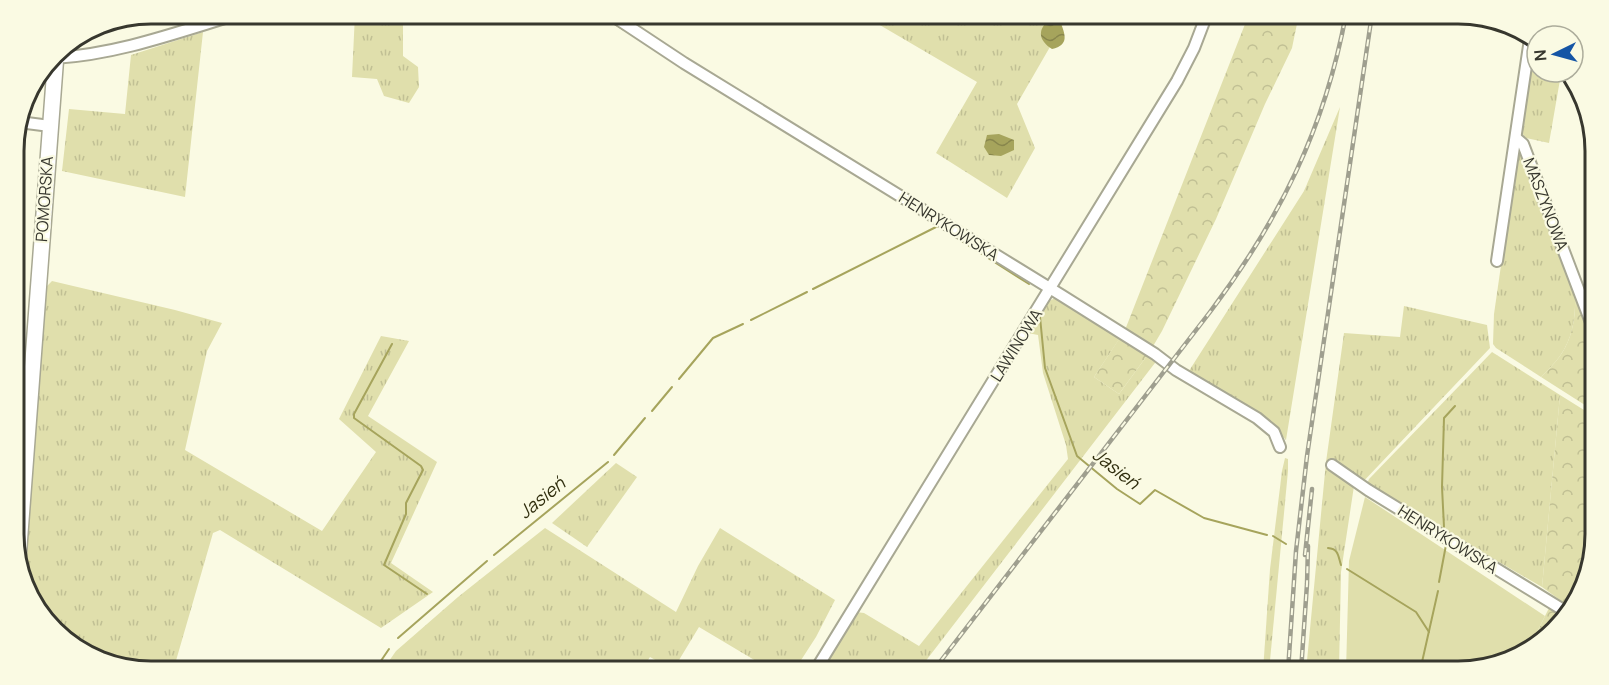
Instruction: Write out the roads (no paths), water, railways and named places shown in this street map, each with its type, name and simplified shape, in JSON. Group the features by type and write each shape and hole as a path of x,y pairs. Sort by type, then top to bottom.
{"street":[{"path":"68,56 85,55 130,46 204,24"},
{"name":"HENRYKOWSKA","path":"625,24 684,63 1051,288 1155,354 1176,370 1257,418 1274,432 1280,447"},
{"name":"LAWINOWA","path":"821,661 1177,81 1203,24"},
{"name":"POMORSKA","path":"24,479 55,68"},
{"name":"MASZYNOWA","path":"1528,84 1516,138 1523,144 1585,307"},
{"path":"27,123 50,126"},
{"path":"1497,261 1516,138"},
{"name":"HENRYKOWSKA","path":"1332,465 1378,496 1561,608"}],"water":[{"path":"1045,24 1061,24 1065,38 1062,45 1052,49 1045,43 1041,34"},
{"path":"999,134 1014,140 1014,150 1001,156 989,155 984,147 987,135"}],"waterway":[{"path":"615,24 624,30"},
{"path":"842,166 938,226"},
{"name":"Jasień","path":"813,289 938,226 1029,284"},
{"name":"Jasień","path":"751,320 807,292"},
{"name":"Jasień","path":"1040,317 1045,368 1077,456 1117,489 1140,504 1155,490 1204,518 1267,535"},
{"name":"Jasień","path":"679,379 713,338 743,324"},
{"path":"392,344 354,414 354,418 421,466 423,470 406,503 406,514 384,565 427,594"},
{"name":"Jasień","path":"652,411 672,387"},
{"path":"1444,527 1442,487 1444,418 1455,406"},
{"name":"Jasień","path":"614,455 645,418"},
{"name":"Jasień","path":"494,555 608,462"},
{"path":"1273,536 1286,544"},
{"path":"1439,582 1446,545"},
{"path":"1328,548 1336,551 1341,565"},
{"name":"Jasień","path":"398,638 487,561"},
{"path":"1347,569 1416,612 1429,632"},
{"name":"Jasień","path":"1422,661 1438,591"},
{"name":"Jasień","path":"381,661 389,649"}],"railway":[{"path":"941,661 1210,312 1258,242 1278,207 1312,134 1326,96 1344,24"},
{"path":"1289,661 1296,551 1307,456 1371,24"},
{"path":"1305,555 1312,489"},
{"path":"1302,661 1308,546"}]}
